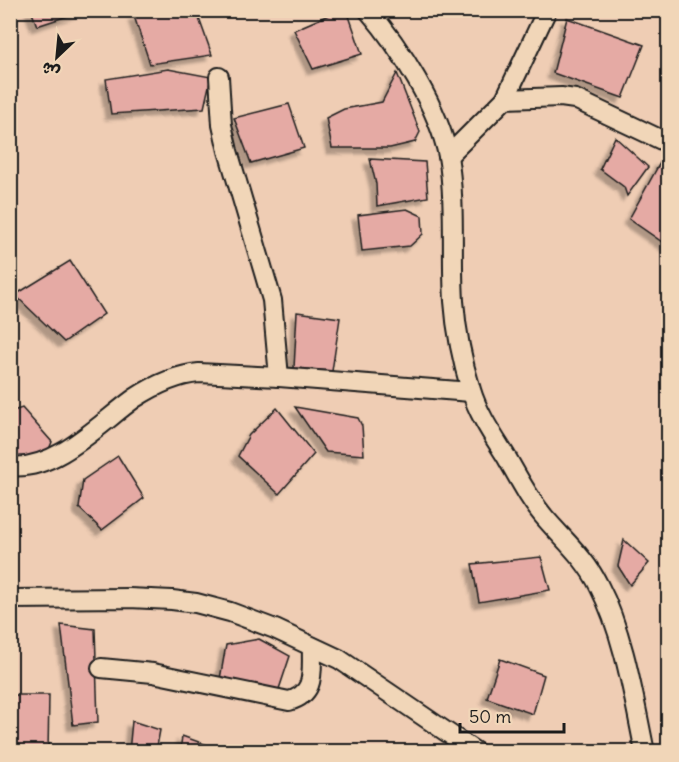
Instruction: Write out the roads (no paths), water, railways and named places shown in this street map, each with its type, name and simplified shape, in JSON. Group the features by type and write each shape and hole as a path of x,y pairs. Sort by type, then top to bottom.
{"street":[{"path":"368,10 383,27 410,67 436,119 448,156 454,303 471,392 486,424 531,498 545,518 579,554 599,585 614,620 645,752"},
{"path":"448,156 505,99 547,10"},
{"path":"219,77 222,124 228,151 272,300 279,377"},
{"path":"505,99 545,97 575,99 669,143"},
{"path":"10,466 39,463 68,448 135,398 158,385 175,378 200,373 471,392"},
{"path":"10,599 129,598 196,603 230,612 275,629 339,659 476,752"},
{"path":"100,668 153,673 289,700 302,697 307,690 311,678 312,647"}]}
